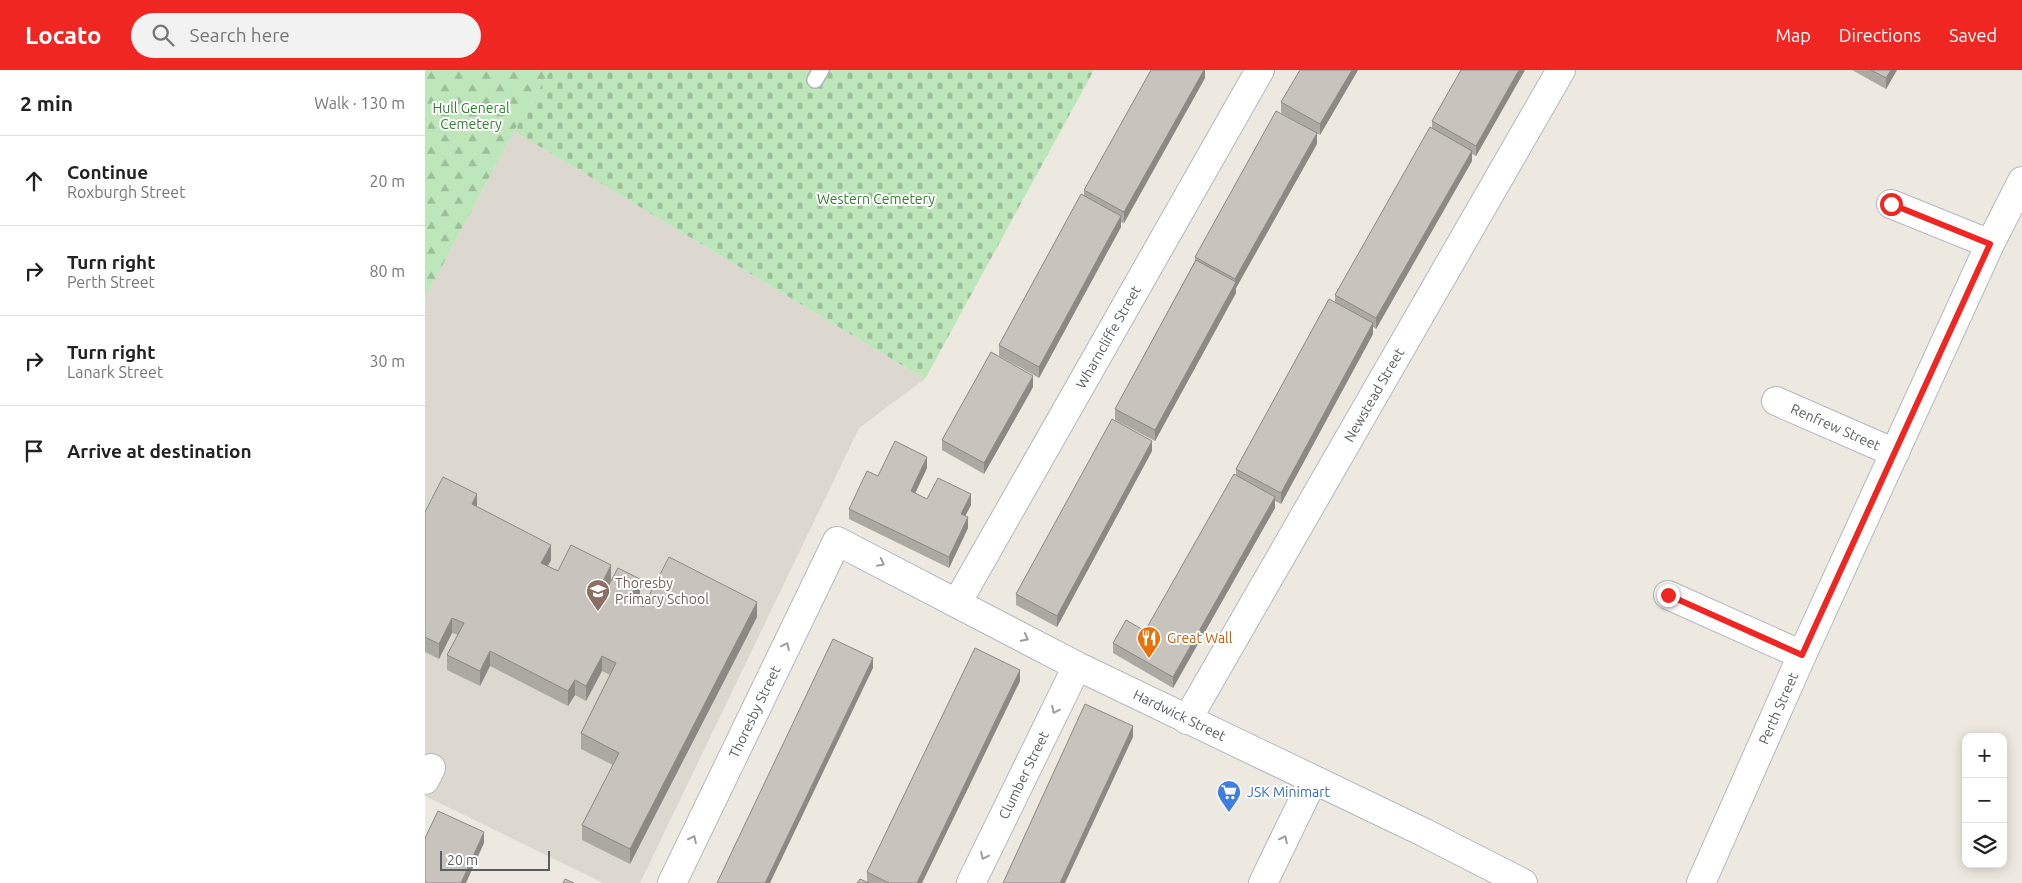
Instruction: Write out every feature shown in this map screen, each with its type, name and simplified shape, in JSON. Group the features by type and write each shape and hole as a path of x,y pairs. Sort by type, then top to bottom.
{"street":[{"name":"Wharncliffe Street","path":"957,602 1260,70"},
{"name":"Newstead Street","path":"1187,720 1561,70"},
{"name":"Perth Street","path":"1701,883 1802,655 1990,244 2022,181"},
{"path":"1891,204 1990,244"},
{"name":"Renfrew Street","path":"1776,401 1895,453"},
{"name":"Hardwick Street","path":"837,541 1077,666 1523,883"},
{"name":"Thoresby Street","path":"671,883 837,541"},
{"path":"1668,595 1802,655"},
{"name":"Clumber Street","path":"971,883 1077,666"},
{"path":"1263,883 1313,780"}],"shaded area":[{"name":"Thoresby Primary School","path":"514,131 925,379 859,428 640,883 603,883 425,796 425,298"}],"green space":[{"name":"Hull General Cemetery","path":"425,70 551,70 514,131 425,298"},
{"name":"Western Cemetery","path":"551,70 1094,70 925,379 514,131"}],"building":[{"path":"1151,70 1204,70 1124,212 1084,190"},
{"path":"1300,70 1352,70 1320,124 1281,102"},
{"path":"1461,70 1519,70 1476,146 1432,121"},
{"path":"1871,70 1891,70 1886,78"},
{"path":"1276,111 1317,133 1235,279 1195,257"},
{"path":"1430,127 1472,151 1376,318 1335,295"},
{"path":"1081,194 1121,216 1039,367 999,345"},
{"path":"1196,260 1236,282 1155,430 1115,409"},
{"path":"1329,299 1373,323 1281,493 1236,469"},
{"path":"991,352 1033,376 984,463 942,440"},
{"path":"1112,419 1152,441 1057,616 1016,594"},
{"path":"895,441 927,457 911,491 927,499 938,478 971,494 961,514 968,517 949,557 849,509 867,471 878,476"},
{"path":"1234,474 1275,497 1173,677 1113,643 1126,620 1145,631"},
{"name":"Thoresby Primary School","path":"443,477 477,494 472,504 551,545 541,563 558,571 571,545 611,565 599,589 605,592 618,568 640,579 629,599 643,607 669,557 757,602 630,849 582,825 619,753 581,733 616,663 602,656 586,686 575,680 568,691 490,651 480,671 447,655 464,623 452,618 439,644 425,637 425,512"},
{"path":"833,639 873,658 765,883 717,883"},
{"path":"975,648 1020,670 917,883 889,883 867,872"},
{"path":"1085,704 1133,726 1060,883 1003,883"},
{"path":"438,811 484,832 461,883 425,883 425,838"},
{"path":"565,879 574,883 563,883"},
{"path":"860,879 869,883 857,883"}],"place":[{"name":"Thoresby Primary School","path":"598,612"},
{"name":"Great Wall","path":"1149,659"},
{"name":"JSK Minimart","path":"1229,813"}],"route":[{"path":"1668,595 1802,655 1990,244 1891,204"}]}
